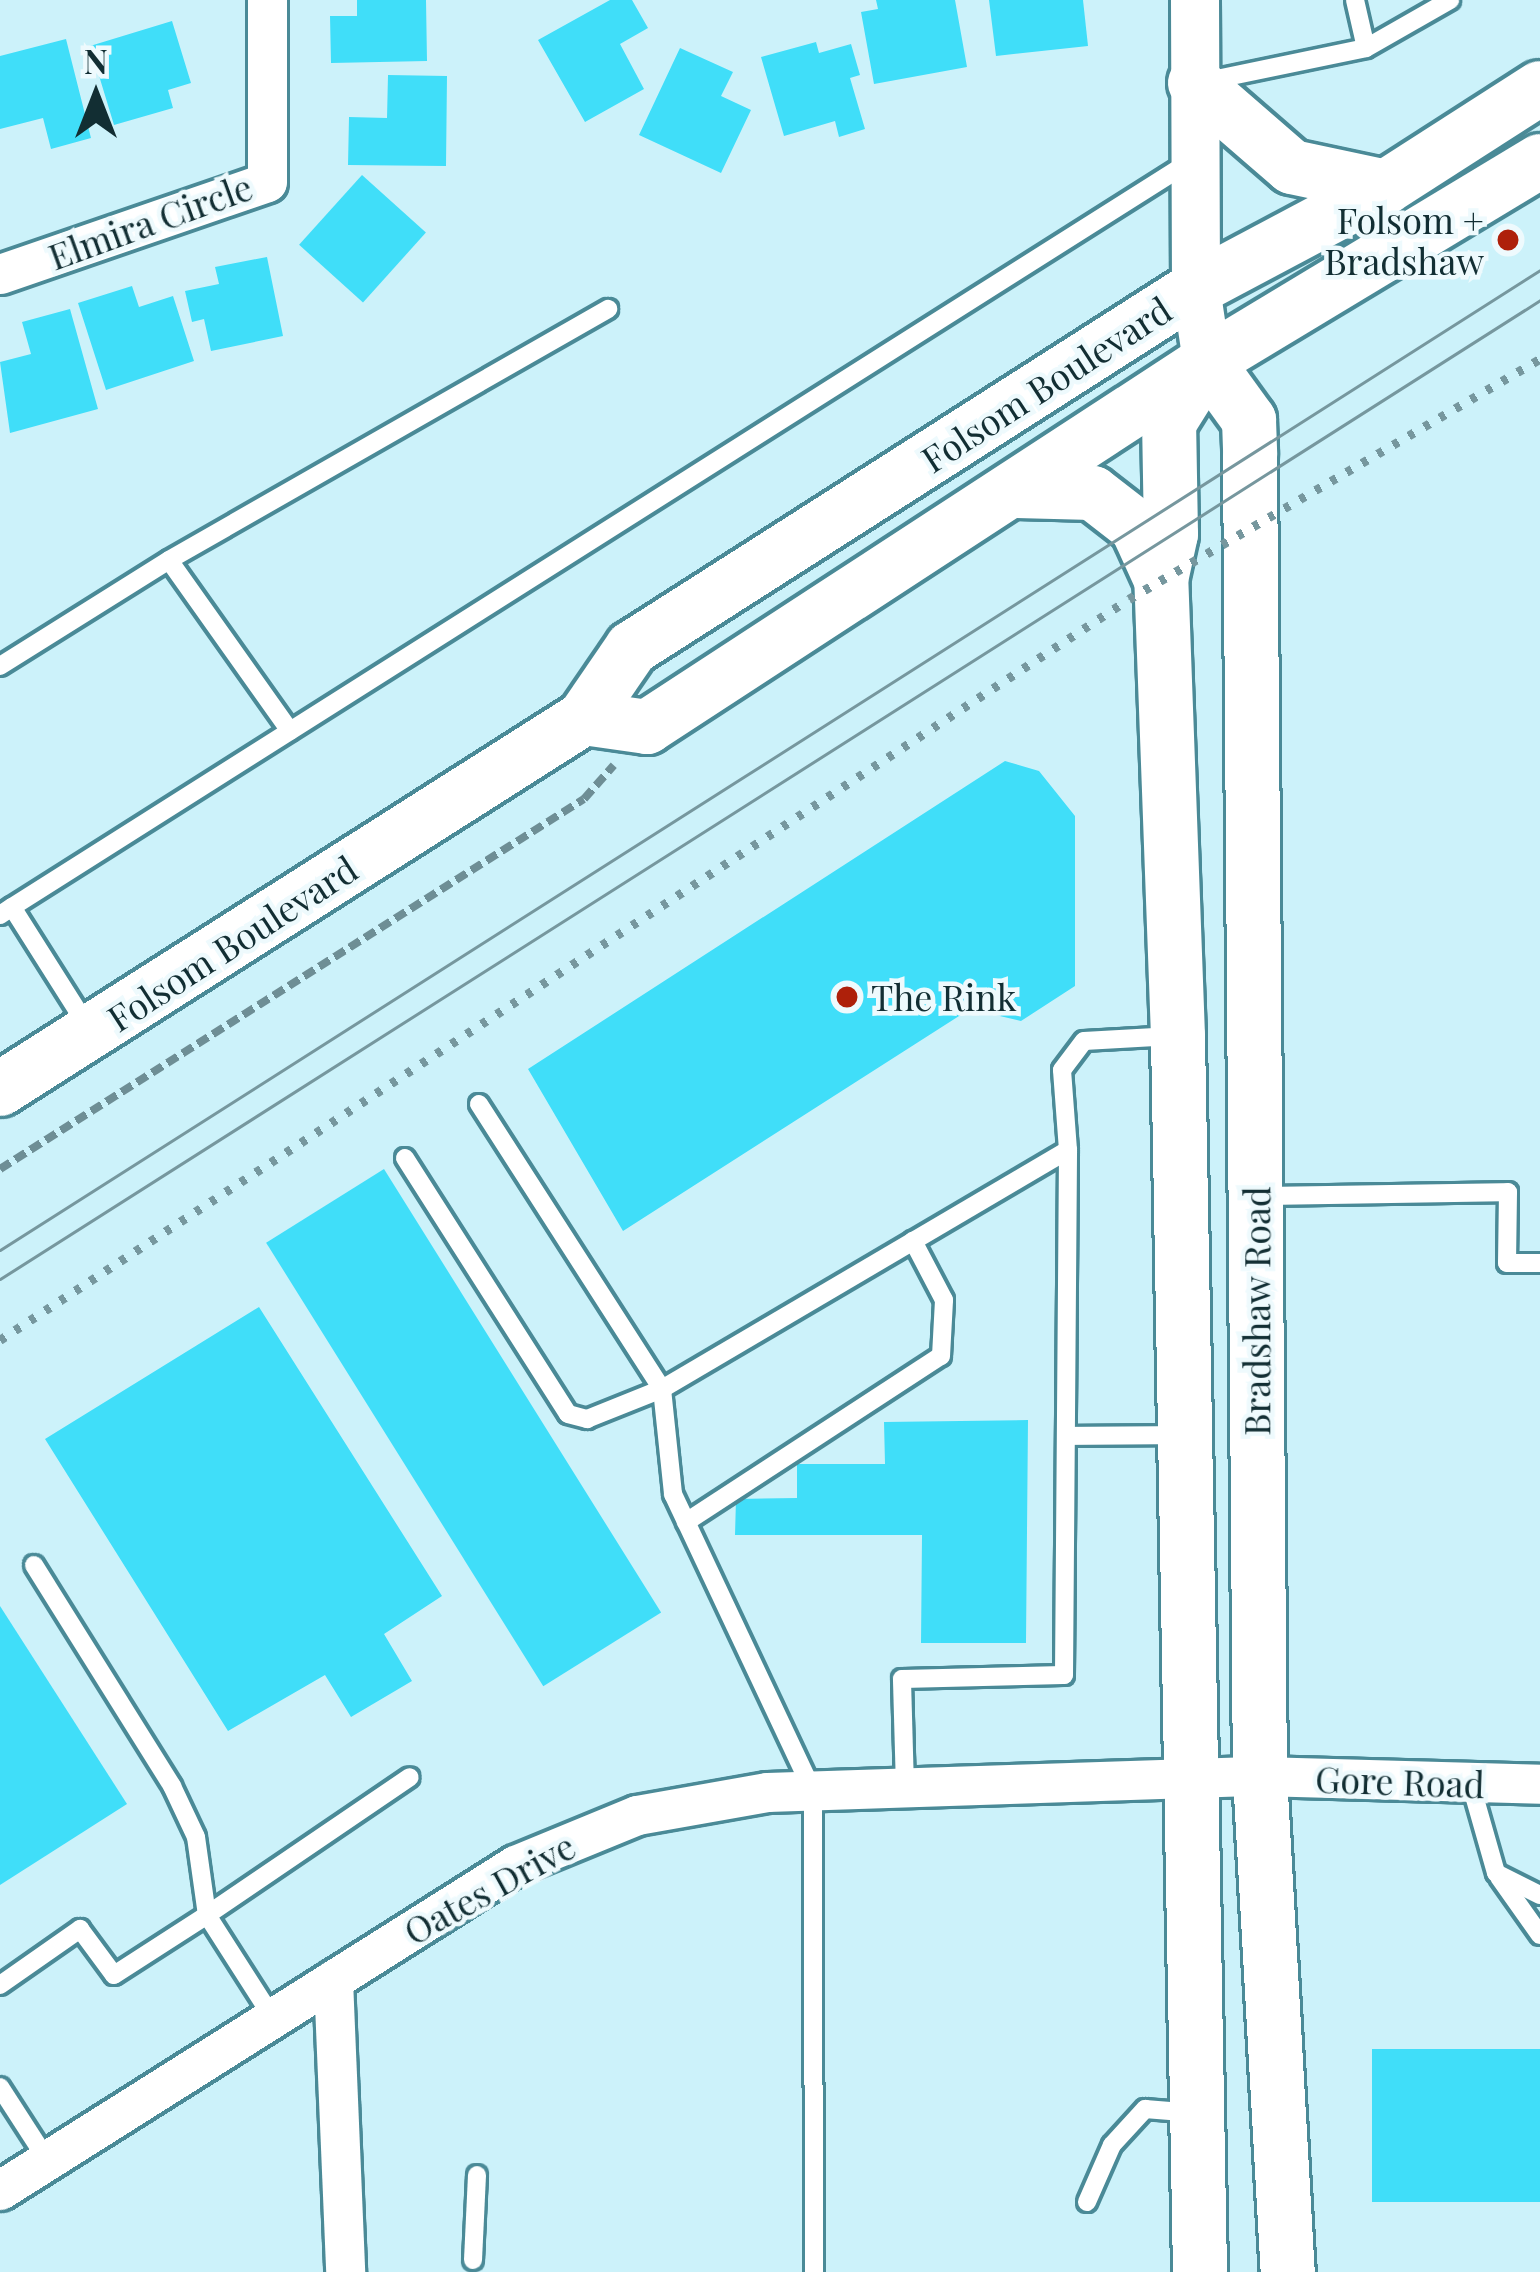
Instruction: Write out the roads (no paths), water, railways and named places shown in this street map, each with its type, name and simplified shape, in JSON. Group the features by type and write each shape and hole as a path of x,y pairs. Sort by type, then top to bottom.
{"main road":[{"path":"1196,83 1292,167 1386,187"},
{"name":"Folsom Boulevard","path":"0,1089 584,718 632,648 1196,288 1386,187 1540,88"},
{"name":"Folsom Boulevard","path":"584,718 647,727 1208,362 1540,161"},
{"name":"Bradshaw Road","path":"1200,2272 1178,1036 1161,580 1171,534 1168,423 1208,362 1249,420 1260,1776 1288,2272"},
{"path":"1017,490 1093,493 1137,527 1161,580"}],"street":[{"name":"Elmira Circle","path":"0,274 267,182 267,0"},
{"name":"Bradshaw Road","path":"1195,0 1196,288 1208,362"},
{"name":"Gore Road","path":"1188,1778 1540,1784"},
{"name":"Oates Drive","path":"0,2190 515,1865 596,1829 680,1804 813,1791 1188,1778"},
{"path":"333,1980 345,2272"}],"lane":[{"path":"1355,0 1366,48"},
{"path":"1196,83 1366,48 1450,0"},
{"path":"92,1033 6,911 1196,158"},
{"path":"0,666 169,560 608,309"},
{"path":"169,560 290,731"},
{"path":"905,1788 902,1679 1064,1675 1068,1150 1062,1070 1084,1041 1178,1036"},
{"path":"479,1104 662,1389 673,1494 813,1791 814,2272"},
{"path":"405,1158 568,1414 587,1419 662,1389 1068,1150"},
{"path":"1255,1196 1508,1192 1507,1263 1540,1263"},
{"path":"686,1522 941,1356 944,1300 913,1241"},
{"path":"1066,1436 1183,1435"},
{"path":"34,1565 172,1786 196,1837 207,1915 271,2015"},
{"path":"0,1985 80,1929 114,1976 410,1777"},
{"path":"1471,1785 1496,1874 1540,1935"},
{"path":"1496,1874 1540,1895"},
{"path":"0,2087 47,2160"},
{"path":"1087,2202 1112,2145 1145,2109 1200,2113"},
{"path":"473,2260 477,2175"}],"tram line":[{"path":"0,1250 1540,270"},
{"path":"0,1279 1540,300"}],"railway":[{"path":"0,1340 1129,599 1540,359"}],"place":[{"name":"Folsom + Bradshaw","path":"1508,240"},
{"name":"The Rink","path":"847,997"}]}
